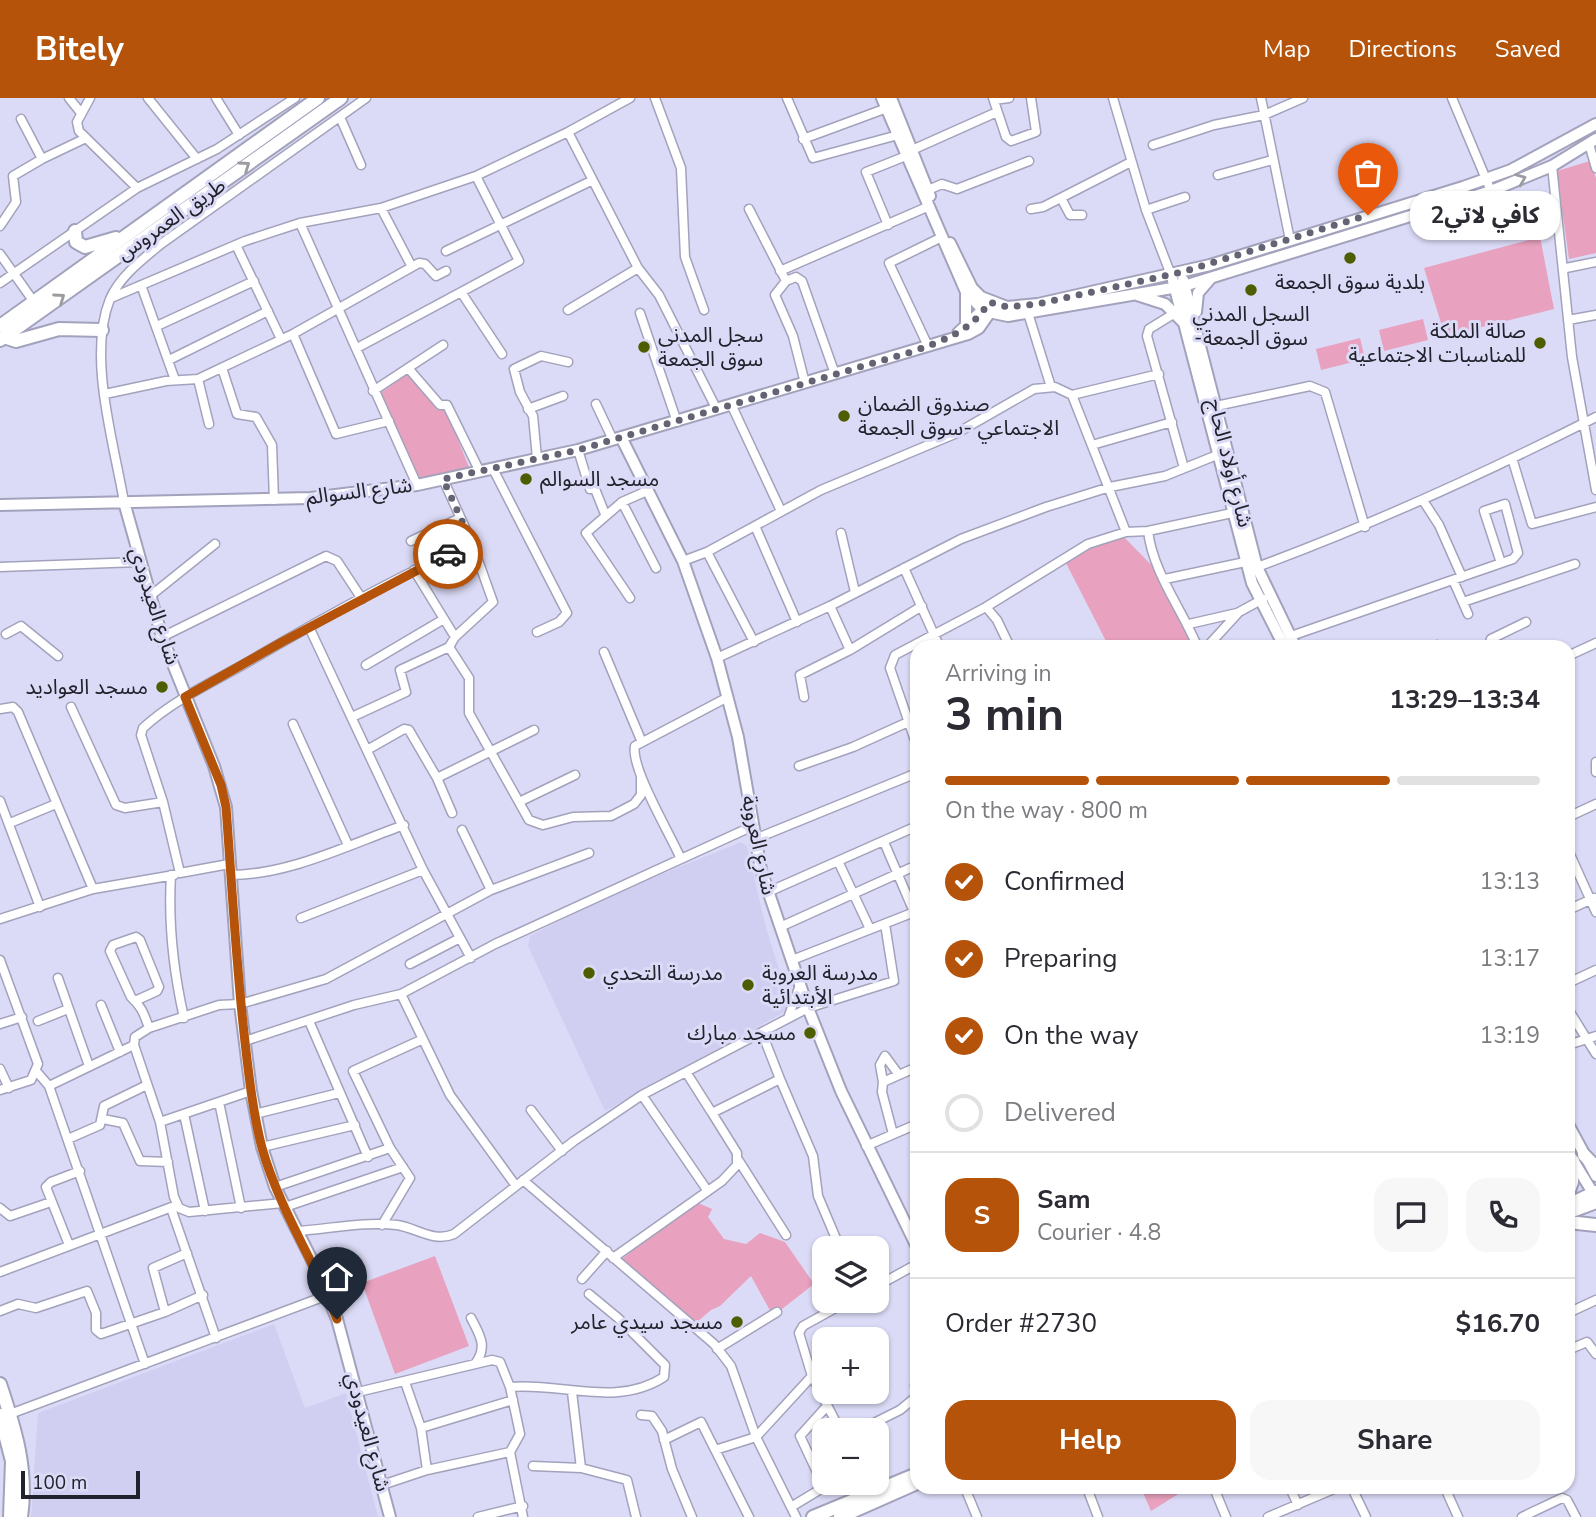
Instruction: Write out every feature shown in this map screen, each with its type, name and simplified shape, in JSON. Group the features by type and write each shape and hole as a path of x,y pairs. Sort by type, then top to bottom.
{"main road":[{"name":"طريق العمروس","path":"1,334 13,317 318,98"},
{"name":"طريق العمروس","path":"1,334 341,98"},
{"path":"887,101 898,135 928,190 946,245 972,288 990,308"},
{"path":"887,101 909,153 927,207 966,292 971,330"},
{"path":"971,330 990,308 1038,304 1177,274 1487,179 1542,156 1596,124"},
{"path":"966,292 990,308 1025,314 1124,294 1179,287 1491,191 1552,166 1592,141"},
{"path":"75,231 76,242 85,247 132,232"},
{"path":"1191,330 1198,293 1209,279 1223,273"},
{"name":"شارع أولاد الحاج","path":"1177,274 1191,330 1216,406 1265,599 1293,640"},
{"path":"1124,294 1155,299 1175,313 1191,330"},
{"name":"شارع السوالم","path":"0,505 274,500 352,495 417,485 578,450 928,346 1025,314"},
{"path":"1,334 16,341 59,329 102,330"},
{"name":"شارع أولاد الحاج","path":"1191,330 1217,455 1245,562 1265,599 1282,640"},
{"name":"شارع العروبة","path":"617,439 683,561 728,697 752,826 768,892 808,1009 866,1146 910,1233"},
{"name":"شارع العيدودي","path":"124,502 162,637 221,785 226,807 240,1004 251,1091 262,1147 275,1187 328,1295 358,1392 390,1517"},
{"path":"1575,1156 1596,1167"},
{"path":"1575,1156 1593,1177 1595,1197"},
{"path":"1575,1203 1595,1197"},
{"path":"1575,1209 1595,1197"},
{"path":"1575,1223 1596,1225"},
{"path":"0,1384 13,1482 10,1517"},
{"path":"10,1451 24,1481 21,1517"},
{"path":"889,1483 910,1476"},
{"path":"840,1517 910,1486"},
{"path":"813,1517 857,1495"}],"street":[{"path":"69,98 81,113"},
{"path":"90,98 77,126 137,188"},
{"path":"148,98 197,159"},
{"path":"216,98 239,135"},
{"path":"0,283 137,188 197,159 295,98"},
{"path":"124,502 105,394 102,330 111,298 137,264 161,244 366,98"},
{"path":"610,98 614,107"},
{"path":"111,298 236,245 300,223 381,208 476,176 568,132 630,98"},
{"path":"655,98 681,169 685,257 704,310"},
{"path":"787,98 813,158 898,135"},
{"path":"1009,98 993,99 1008,140 1032,135 1036,131 1031,98"},
{"path":"1113,98 1146,210 1177,274"},
{"path":"1261,98 1290,240"},
{"path":"1153,145 1214,125 1264,115 1303,98"},
{"path":"1452,98 1491,191"},
{"path":"803,139 887,101"},
{"path":"888,225 866,172 997,112"},
{"path":"340,117 361,165"},
{"path":"20,119 42,159"},
{"path":"568,132 638,268 659,295 716,408"},
{"path":"0,226 16,202 13,176 86,138"},
{"path":"1592,141 1596,168"},
{"path":"1218,175 1272,160"},
{"path":"928,190 942,184 957,189 1029,162"},
{"path":"1031,209 1043,207 1130,162"},
{"path":"1552,166 1566,268 1569,320 1582,424 1596,490"},
{"path":"357,348 519,261 476,176"},
{"path":"446,251 501,227 592,181"},
{"path":"1146,210 1185,197"},
{"path":"1061,198 1070,215 1082,215"},
{"path":"780,271 927,207"},
{"path":"381,208 412,267"},
{"path":"750,209 786,281"},
{"path":"300,223 340,307 373,391 417,485"},
{"path":"236,245 281,340"},
{"path":"928,346 889,263 946,245"},
{"path":"0,254 34,302"},
{"path":"105,394 175,380 198,379 293,334 423,262 436,275 446,271"},
{"path":"1566,268 1596,262"},
{"path":"568,310 638,268"},
{"path":"805,383 793,335 775,295 786,281 796,277 802,281 835,374"},
{"path":"158,326 254,281"},
{"path":"141,285 158,326 175,380"},
{"path":"461,292 502,354"},
{"path":"169,360 268,311"},
{"path":"640,313 677,422"},
{"path":"1175,313 1147,332 1184,468"},
{"path":"1025,314 1051,387"},
{"path":"1569,320 1596,315"},
{"path":"293,334 336,434 389,421"},
{"path":"373,391 443,345"},
{"path":"537,458 533,416 514,369 541,356 568,362"},
{"path":"222,368 237,414 258,419 270,439 274,500"},
{"path":"408,368 440,405 447,405 480,472"},
{"path":"683,561 707,552 821,490 957,433 1034,389 1051,387 1072,395 1158,374"},
{"path":"198,379 209,424"},
{"path":"1216,406 1310,386 1325,392 1365,527"},
{"path":"1072,395 1126,532"},
{"path":"528,409 563,397"},
{"path":"596,404 617,439"},
{"path":"731,404 781,511"},
{"path":"1257,567 1365,527 1423,502 1596,417"},
{"path":"1092,444 1172,422"},
{"path":"578,450 590,489 594,489 605,514"},
{"path":"717,659 970,536 1110,487 1147,481 1217,455"},
{"path":"1512,458 1532,524"},
{"path":"493,469 567,613 559,622 537,632"},
{"path":"352,716 406,692 400,670 449,647 455,637 493,602 472,543 443,479"},
{"path":"630,598 586,535 605,514 622,502 647,491"},
{"path":"622,502 656,568"},
{"path":"1423,502 1439,525 1468,614"},
{"path":"1291,636 1457,579 1502,563 1518,556 1506,504 1484,511 1502,563"},
{"path":"1513,527 1596,507"},
{"path":"924,640 986,607 1088,544 1126,532 1148,531 1232,513"},
{"path":"411,541 460,517"},
{"path":"755,526 797,622"},
{"path":"1148,531 1151,553 1195,640"},
{"path":"841,533 855,592"},
{"path":"180,873 142,731 185,697 414,570 472,543"},
{"path":"149,597 215,544"},
{"path":"707,552 754,642"},
{"path":"162,637 327,556 337,561 362,598"},
{"path":"0,567 139,562"},
{"path":"1165,579 1245,562"},
{"path":"1462,602 1575,564"},
{"path":"904,568 937,640"},
{"path":"414,570 455,637"},
{"path":"1189,624 1239,612 1265,599"},
{"path":"830,606 850,650"},
{"path":"804,697 800,675 850,650 922,606"},
{"path":"986,607 997,620 1007,640"},
{"path":"1213,640 1239,612"},
{"path":"366,665 444,620"},
{"path":"1491,640 1526,622"},
{"path":"2,634 21,626 58,656"},
{"path":"309,627 423,870 471,958"},
{"path":"1575,653 1596,643"},
{"path":"449,647 468,678 469,713 529,820 543,825 573,817 611,817 634,804 641,795 641,776"},
{"path":"910,649 891,660 890,668 910,713"},
{"path":"604,652 641,740"},
{"path":"680,857 641,776 634,752 641,740 728,697"},
{"path":"0,709 13,707 18,712 93,889"},
{"path":"72,707 116,805 125,808 163,802"},
{"path":"799,766 853,747 910,721"},
{"path":"293,724 348,845"},
{"path":"367,750 407,729 437,778 452,813"},
{"path":"437,778 534,730"},
{"path":"1596,762 1596,772"},
{"path":"519,803 575,775"},
{"path":"755,839 910,776"},
{"path":"0,801 40,907"},
{"path":"10,823 56,804"},
{"path":"1575,814 1596,804"},
{"path":"0,919 93,889 180,873 229,870 265,873 404,825"},
{"path":"245,1041 354,1005 401,994 680,857 752,826"},
{"path":"768,892 910,829"},
{"path":"463,830 492,890"},
{"path":"884,842 910,900"},
{"path":"216,1338 174,1207 160,1122 134,1045 135,1037 149,1028 219,1005 240,1004 326,979 446,912 492,890 589,853"},
{"path":"838,862 870,929"},
{"path":"1575,863 1594,898 1596,912"},
{"path":"780,927 910,868"},
{"path":"301,918 423,870"},
{"path":"171,875 168,925 173,970 184,1018"},
{"path":"1575,907 1594,898"},
{"path":"792,960 910,914"},
{"path":"298,1231 382,1225 407,1227 432,1237 447,1237 642,1095 788,1018 894,981 885,924"},
{"path":"135,1001 157,991 159,987 136,937 113,945 110,951 135,1001 142,1007 149,1028"},
{"path":"411,964 460,938"},
{"path":"0,960 37,1060 37,1072 31,1080 5,1089 0,1069"},
{"path":"1575,980 1596,970"},
{"path":"58,978 89,1066"},
{"path":"788,1018 801,985"},
{"path":"401,994 421,1040 461,1112 520,1183 638,1276 732,1366 756,1437 796,1517"},
{"path":"101,1004 120,1052"},
{"path":"38,1021 68,1009"},
{"path":"0,1024 22,1017"},
{"path":"309,1021 368,1157"},
{"path":"1575,1021 1596,1054"},
{"path":"762,1034 813,1156 818,1196 835,1236"},
{"path":"1575,1043 1596,1036"},
{"path":"382,1225 410,1181 390,1148 353,1071 421,1040"},
{"path":"49,1086 134,1045"},
{"path":"893,1134 882,1092 884,1082 880,1065 885,1056 899,1075"},
{"path":"884,1082 910,1070"},
{"path":"37,1072 49,1086 103,1234 145,1364"},
{"path":"686,1072 786,1235"},
{"path":"712,1113 780,1079"},
{"path":"68,1139 98,1127 103,1119 103,1107 148,1085"},
{"path":"160,1122 251,1091"},
{"path":"255,1114 339,1093"},
{"path":"642,1095 708,1191"},
{"path":"219,1102 241,1208"},
{"path":"531,1110 562,1151"},
{"path":"184,1114 205,1211"},
{"path":"103,1119 123,1123 140,1161 168,1162"},
{"path":"262,1147 355,1125"},
{"path":"866,1146 910,1127"},
{"path":"275,1187 390,1148"},
{"path":"582,1279 610,1254 708,1191 731,1172 739,1161"},
{"path":"0,1272 174,1207 190,1212 284,1205 403,1167"},
{"path":"69,1245 46,1190 48,1184 80,1171"},
{"path":"0,1209 10,1216 51,1202"},
{"path":"165,1312 153,1268 187,1253"},
{"path":"889,1279 910,1268"},
{"path":"0,1311 18,1304 36,1308 88,1291 96,1313 96,1329 102,1334 165,1312 203,1295"},
{"path":"510,1387 526,1385 572,1392 631,1390 658,1381 666,1372 665,1365 618,1318 589,1294"},
{"path":"5,1415 328,1295"},
{"path":"1575,1310 1596,1300"},
{"path":"717,1349 777,1312"},
{"path":"715,1450 756,1437 812,1376 800,1330 828,1313"},
{"path":"471,1318 483,1343 481,1355 475,1364"},
{"path":"1575,1347 1587,1342 1596,1354"},
{"path":"358,1392 497,1360 510,1387 520,1434 510,1452 523,1506 523,1517"},
{"path":"405,1382 421,1428 427,1471"},
{"path":"572,1392 581,1468"},
{"path":"421,1428 513,1399"},
{"path":"883,1418 910,1404"},
{"path":"791,1507 824,1487 800,1436 827,1406 834,1418"},
{"path":"641,1415 656,1420 692,1517"},
{"path":"664,1440 701,1422 750,1517"},
{"path":"382,1485 427,1471 510,1452"},
{"path":"533,1466 581,1468 627,1480 636,1517"},
{"path":"967,1494 977,1517"},
{"path":"1089,1494 1098,1517"},
{"path":"1216,1494 1226,1517"},
{"path":"1293,1494 1298,1505"},
{"path":"1268,1517 1323,1494"},
{"path":"1355,1494 1366,1517"},
{"path":"1448,1494 1458,1517"},
{"path":"1522,1517 1562,1498 1567,1500 1576,1517"},
{"path":"478,1517 523,1506"}],"shaded area":[{"path":"1590,161 1596,178 1596,253 1569,259 1557,171"},
{"path":"1540,237 1554,309 1445,336 1424,268"},
{"path":"1423,319 1428,340 1384,351 1379,330"},
{"path":"1360,338 1365,359 1321,370 1316,349"},
{"path":"410,372 437,410 445,407 470,470 418,478 379,394"},
{"path":"1123,536 1165,579 1195,640 1105,640 1066,563 1094,546"},
{"path":"741,842 747,846 766,928 789,1001 783,1013 605,1111 528,946 530,936 608,896"},
{"path":"698,1203 712,1209 708,1217 724,1239 746,1244 760,1233 785,1242 812,1281 812,1286 773,1316 751,1276 720,1306 696,1323 621,1260 658,1229"},
{"path":"435,1256 469,1346 395,1374 362,1283"},
{"path":"274,1324 305,1408 346,1393 378,1517 31,1517 38,1413"},
{"path":"1144,1494 1178,1494 1151,1511"}],"way so far":[{"path":"448,554 472,543 443,479 578,450 911,352 950,338 965,329 984,311 989,302 1007,307 1038,304 1182,272 1368,215"}],"place":[{"name":"كافي لاتي2","path":"1368,215"},
{"name":"بلدية سوق الجمعة","path":"1350,258"},
{"name":"السجل المدني -سوق الجمعة","path":"1251,290"},
{"name":"صالة الملكة للمناسبات الاجتماعية","path":"1540,343"},
{"name":"سجل المدني سوق الجمعة","path":"644,347"},
{"name":"صندوق الضمان الاجتماعي -سوق الجمعة","path":"844,416"},
{"name":"مسجد السوالم","path":"526,479"},
{"name":"مسجد العواديد","path":"162,687"},
{"name":"مدرسة التحدي","path":"589,973"},
{"name":"مدرسة العروبة الأبتدائية","path":"748,985"},
{"name":"مسجد مبارك","path":"810,1033"},
{"name":"مسجد سيدي عامر","path":"737,1322"}],"route":[{"path":"337,1319 315,1266 275,1187 262,1147 251,1091 238,984 226,807 221,785 202,734 185,697 414,570 448,554"}]}
